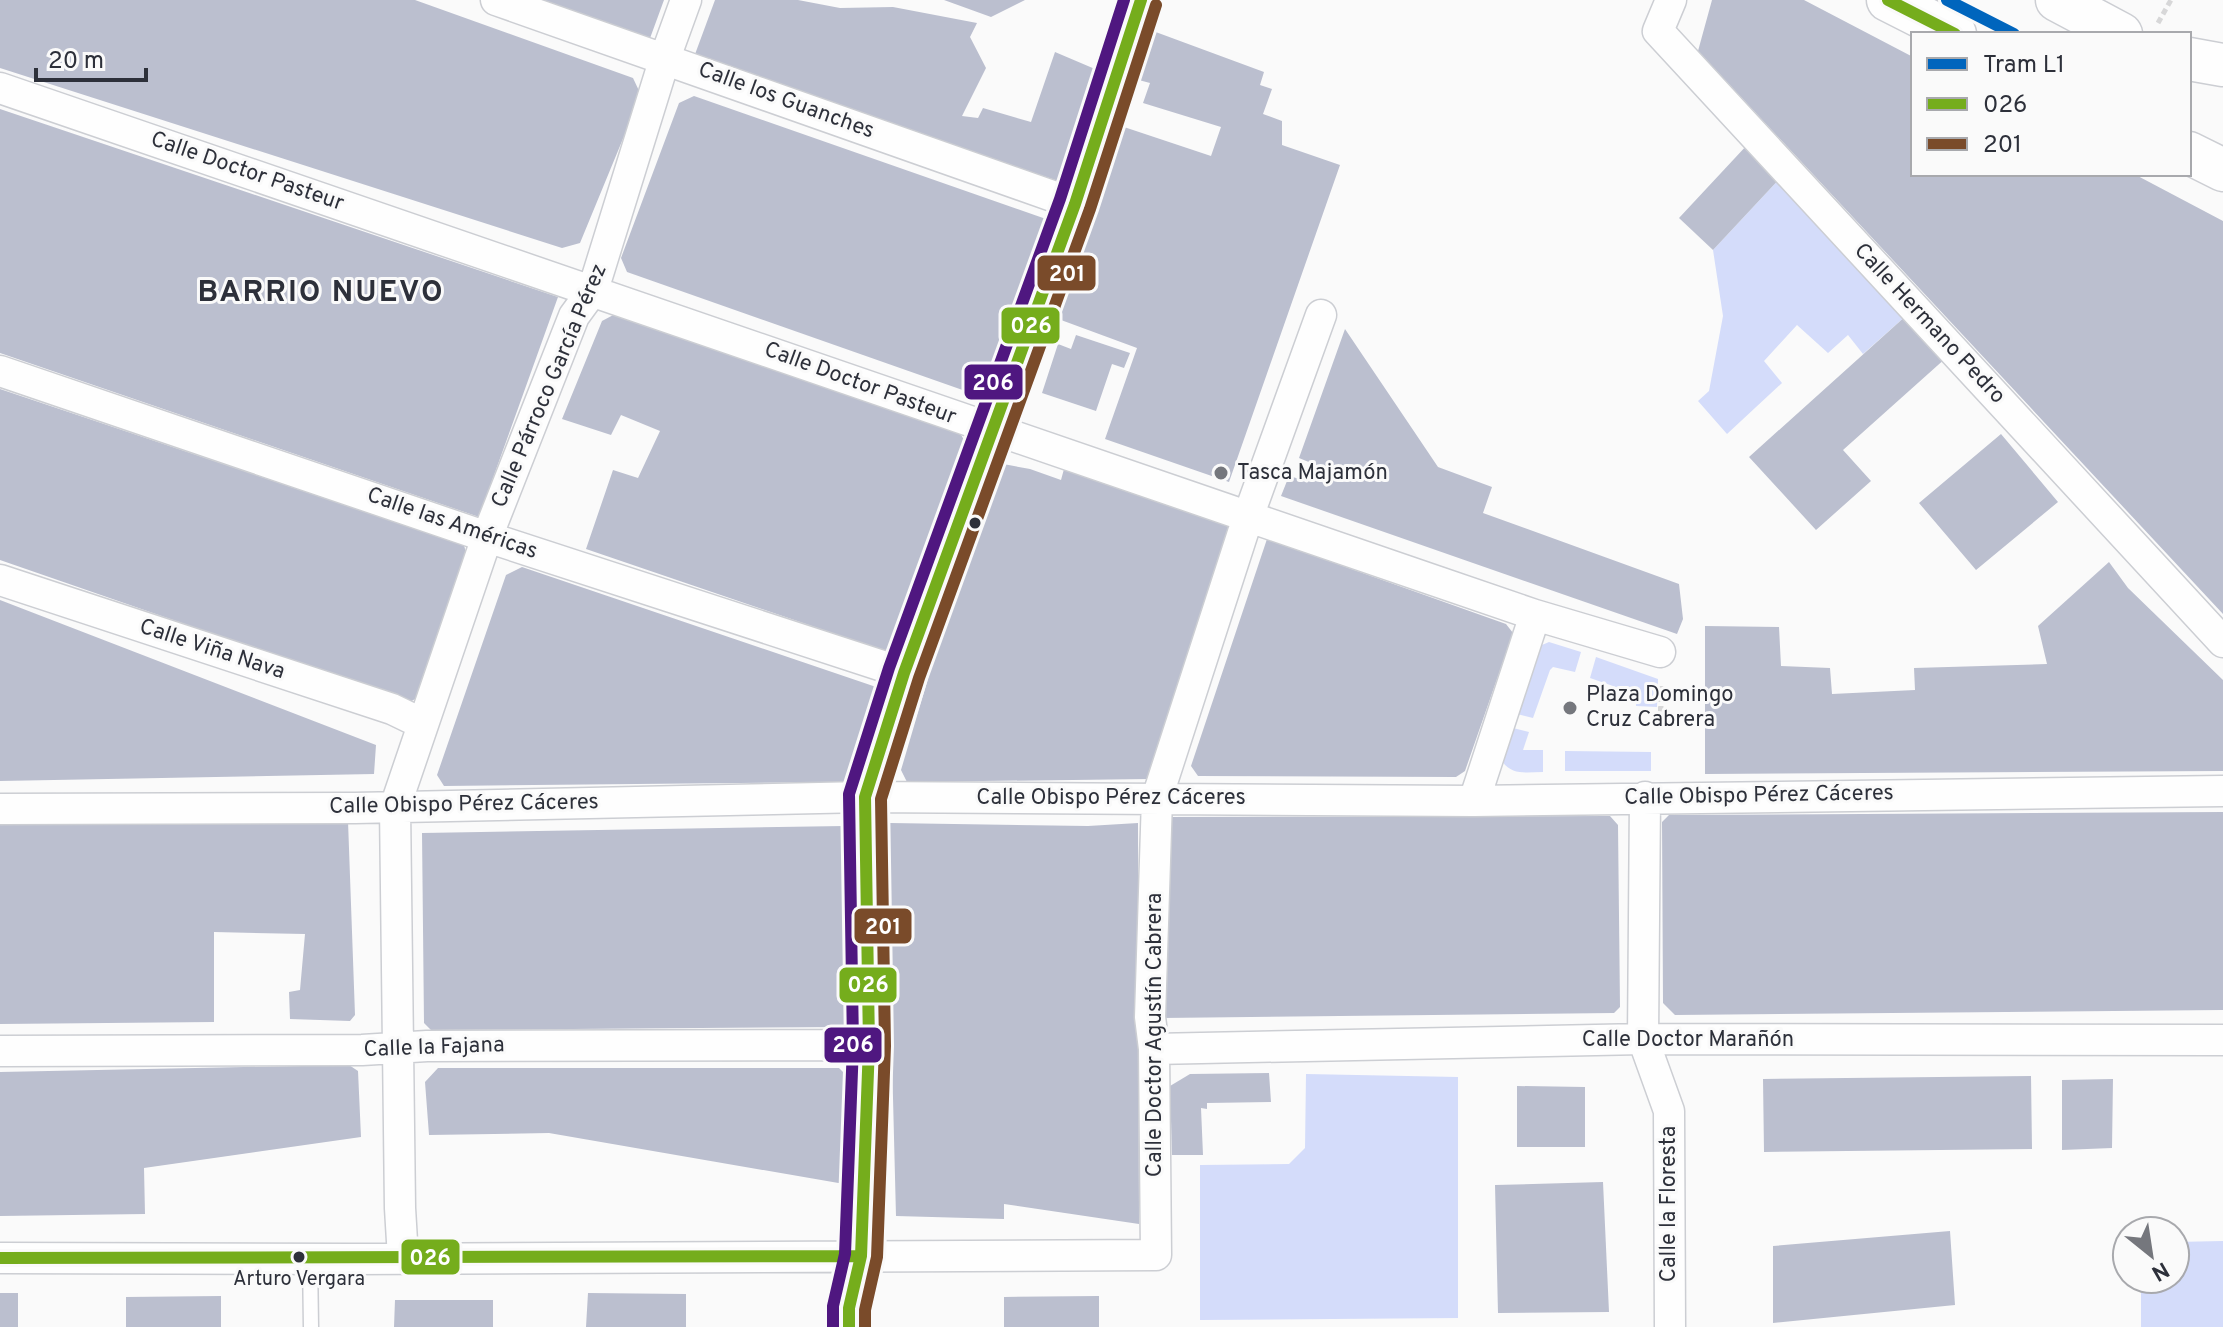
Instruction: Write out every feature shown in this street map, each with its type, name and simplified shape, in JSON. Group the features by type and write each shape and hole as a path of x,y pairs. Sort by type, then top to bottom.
{"main road":[{"path":"1888,0 1951,32"},
{"path":"2057,0 2117,32"},
{"path":"2191,59 2223,65"},
{"path":"2191,154 2223,170"}],"street":[{"name":"Calle los Guanches","path":"496,0 1075,204"},
{"name":"Calle Párroco García Pérez","path":"403,1258 395,807 487,537 574,316 593,290 686,0"},
{"path":"849,1327 849,1308 861,1256 869,1045 865,797 904,673 1075,204 1141,0"},
{"name":"Calle Hermano Pedro","path":"1671,0 1658,31 2223,642"},
{"name":"Calle Doctor Pasteur","path":"0,88 593,290 993,431 1535,615 1660,652"},
{"name":"Calle Doctor Agustín Cabrera","path":"861,1256 1156,1255 1154,1049 1150,1017 1157,798 1248,517 1321,315"},
{"name":"Calle las Américas","path":"0,371 487,537 904,673"},
{"name":"Calle Viña Nava","path":"0,580 392,709 423,724"},
{"path":"1474,801 1535,615"},
{"name":"Calle Obispo Pérez Cáceres","path":"0,809 395,807 865,797 1474,801 2223,791"},
{"name":"Calle la Floresta","path":"1645,797 1643,1039 1669,1111 1670,1327"},
{"name":"Calle Doctor Marañón","path":"1154,1049 1643,1039 2223,1040"},
{"name":"Calle la Fajana","path":"0,1051 869,1045"},
{"path":"0,1258 861,1256"}],"lane":[{"path":"310,1259 311,1327"}],"path":[{"path":"2152,32 2171,0"}],"shaded area":[{"path":"1782,176 1908,314 1863,354 1848,335 1828,353 1797,325 1764,361 1782,383 1727,434 1698,401 1709,391 1723,316 1713,250"},
{"path":"1549,642 1581,652 1575,672 1553,667 1533,718 1513,713 1535,648"},
{"path":"1596,657 1658,679 1657,707 1636,706 1636,694 1590,678"},
{"path":"1509,727 1529,732 1523,750 1543,750 1543,772 1515,771 1502,761"},
{"path":"1565,751 1651,752 1651,771 1565,771"},
{"path":"1306,1074 1458,1077 1458,1318 1200,1320 1200,1165 1289,1164 1305,1148"},
{"path":"2223,1241 2223,1327 2141,1327 2141,1295 2191,1295 2191,1242"}],"building":[{"path":"0,0 415,0 633,78 641,95 580,243 562,248 0,68"},
{"path":"529,0 664,0 649,41"},
{"path":"715,0 798,0 840,8 893,7 977,23 970,37 986,68 962,116 978,118 983,108 1031,122 1055,52 1102,72 1066,177 1058,181 694,57"},
{"path":"944,0 1025,0 991,17"},
{"path":"1712,0 1804,0 1911,56 1911,176 2138,176 2223,221 2223,614 1698,51"},
{"path":"1153,31 1264,72 1260,85 1272,89 1263,114 1282,121 1282,145 1340,165 1229,482 1105,439 1137,348 1042,313 1112,123 1211,156 1221,127 1143,103 1150,83 1135,79"},
{"path":"694,96 1046,219 1050,233 991,400 627,272 621,258 679,103"},
{"path":"0,109 558,297 479,517 0,353"},
{"path":"1748,144 1782,176 1713,250 1679,218"},
{"path":"617,313 960,433 968,447 902,642 885,651 586,549 613,470 638,478 660,431 621,415 611,435 562,419 602,321"},
{"path":"1908,314 1947,357 1843,450 1871,481 1816,530 1749,457"},
{"path":"1345,329 1438,467 1492,487 1483,513 1679,584 1683,619 1677,634 1281,496 1289,476 1307,481 1316,465 1299,458"},
{"path":"1076,335 1130,353 1124,368 1112,364 1096,411 1042,393 1058,344 1071,349"},
{"path":"0,389 464,545 468,561 425,693 410,702 0,560"},
{"path":"2001,434 2058,502 1976,570 1919,503"},
{"path":"998,463 1030,469 1061,480 1064,469 1231,526 1149,779 907,782 901,770 974,523"},
{"path":"1267,539 1506,624 1513,633 1465,771 1456,777 1198,776 1191,766"},
{"path":"2109,562 2128,588 2223,680 2223,771 1705,774 1705,626 1779,627 1781,666 1830,668 1832,694 1915,690 1914,668 2047,664 2038,626"},
{"path":"522,567 882,689 855,774 846,782 444,786 437,775 506,575"},
{"path":"0,600 376,745 374,774 0,781"},
{"path":"2223,812 2223,1010 1675,1015 1663,1003 1662,822 1669,815"},
{"path":"1610,816 1618,825 1620,1007 1614,1013 1162,1018 1167,817"},
{"path":"348,821 355,1015 350,1021 290,1019 289,992 300,990 305,934 214,932 214,1022 0,1024 0,822"},
{"path":"890,823 1088,826 1138,823 1139,1224 1004,1204 1004,1219 896,1216 889,940"},
{"path":"844,826 847,1027 431,1030 424,1023 422,833"},
{"path":"349,1065 358,1071 361,1137 144,1168 145,1214 0,1216 0,1072"},
{"path":"438,1068 839,1068 847,1076 850,1185 549,1133 429,1135 425,1082"},
{"path":"1269,1073 1271,1102 1207,1103 1207,1109 1201,1108 1203,1155 1172,1155 1170,1086 1190,1074"},
{"path":"2031,1076 2032,1149 1764,1152 1763,1079"},
{"path":"2113,1079 2112,1148 2062,1150 2062,1080"},
{"path":"1517,1086 1585,1087 1585,1147 1517,1147"},
{"path":"1603,1182 1609,1312 1498,1313 1495,1185"},
{"path":"1950,1231 1955,1305 1773,1323 1773,1246"},
{"path":"0,1293 18,1293 18,1327 0,1327"},
{"path":"588,1293 686,1294 686,1327 586,1327"},
{"path":"221,1296 221,1327 126,1327 126,1297"},
{"path":"1099,1296 1099,1327 1004,1327 1004,1297"},
{"path":"395,1300 493,1300 493,1327 394,1327"}],"tram line":[{"name":"L1","path":"1947,0 2010,32"}],"transit line":[{"name":"206","path":"833,1327 833,1306 845,1254 853,1045 849,794 889,668 1060,199 1124,0"},
{"name":"026","path":"849,1327 849,1308 861,1256 869,1045 865,797 904,673 1075,204 1141,0"},
{"name":"026","path":"1888,0 1951,32"},
{"name":"201","path":"865,1327 865,1310 877,1257 885,1046 881,799 919,678 1090,209 1156,5"},
{"name":"026","path":"0,1258 861,1256"}],"place":[{"name":"Tasca Majamón","path":"1221,473"},
{"name":"Plaza Domingo Cruz Cabrera","path":"1570,708"},
{"name":"Arturo Vergara","path":"299,1257"}],"district":[{"name":"BARRIO NUEVO","path":"321,293"}]}
